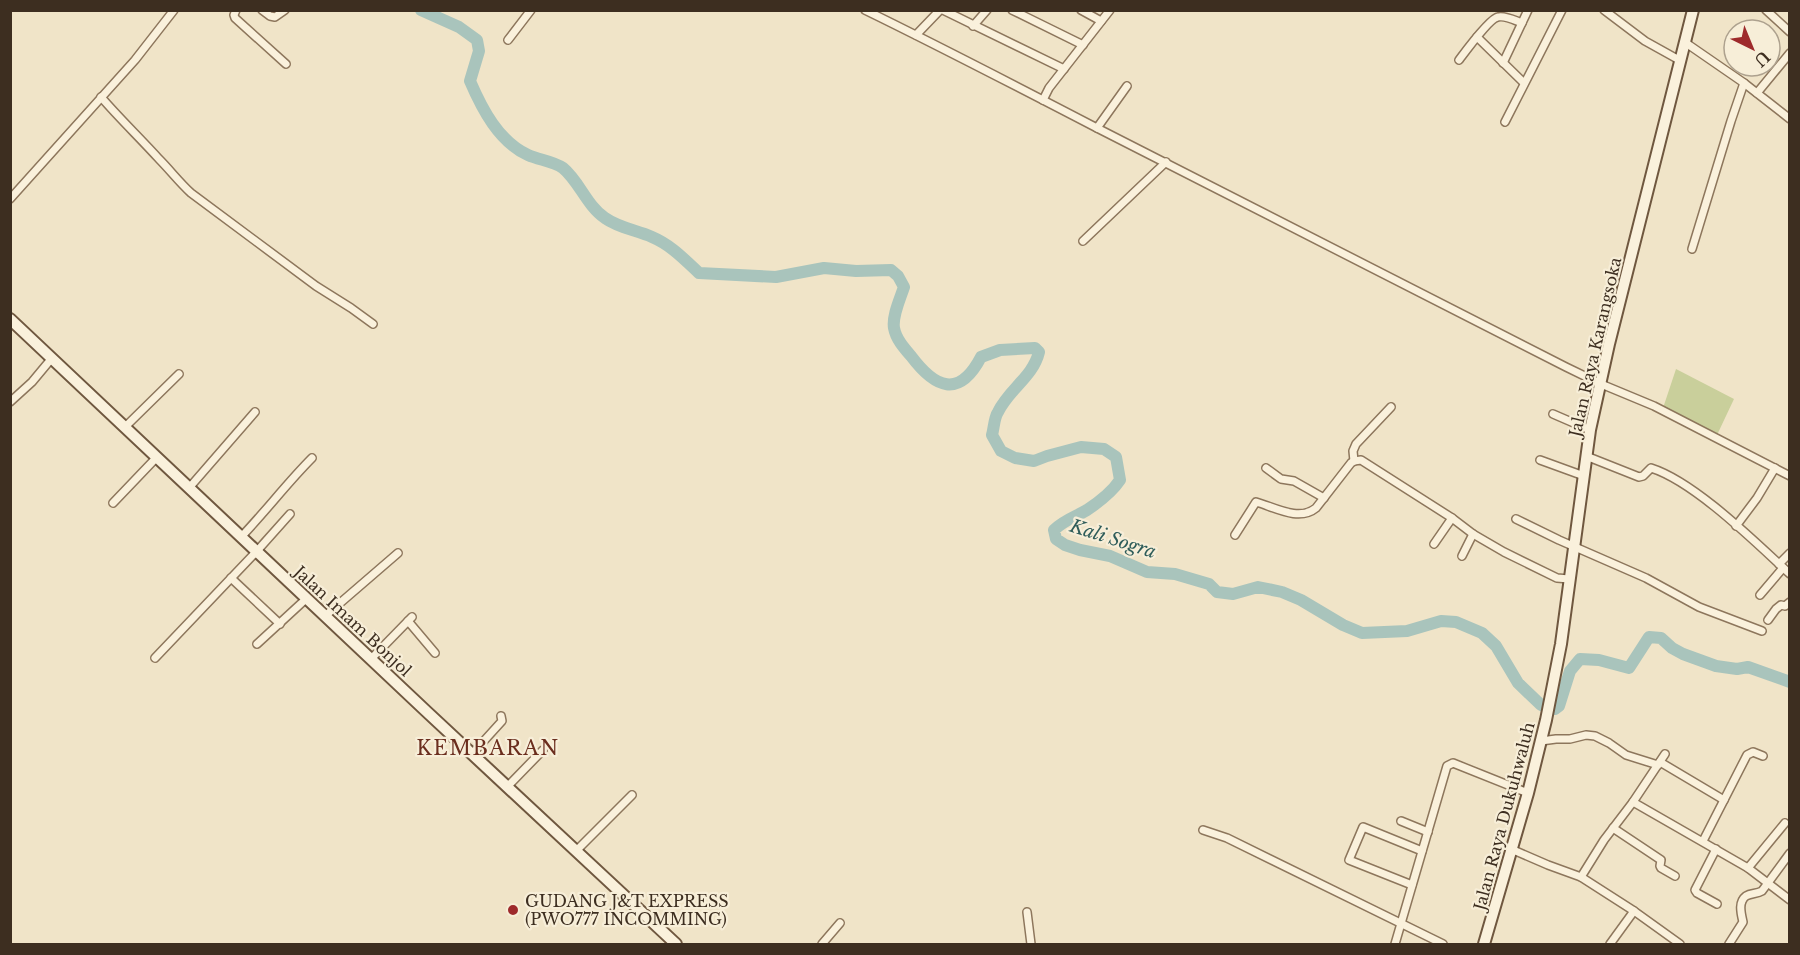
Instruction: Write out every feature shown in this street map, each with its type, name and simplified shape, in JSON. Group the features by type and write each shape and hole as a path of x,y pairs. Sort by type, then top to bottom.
{"main road":[{"name":"Jalan Raya Karangsoka","path":"1551,695 1561,644 1590,430 1609,344 1694,10"},
{"name":"Jalan Imam Bonjol","path":"10,319 676,945"},
{"name":"Jalan Raya Dukuhwaluh","path":"1484,945 1528,793 1551,695"}],"street":[{"path":"10,199 135,60 174,10"},
{"path":"236,10 234,17 286,64"},
{"path":"262,10 275,17 285,10"},
{"path":"508,40 531,10"},
{"path":"865,10 1601,384 1654,406 1790,476"},
{"path":"916,35 941,10 1064,69"},
{"path":"973,26 987,10"},
{"path":"1012,10 1083,45"},
{"path":"1081,10 1101,21"},
{"path":"1043,100 1049,88 1110,10"},
{"path":"1503,63 1528,10"},
{"path":"1504,122 1562,10"},
{"path":"1604,10 1645,42 1681,61"},
{"path":"1766,10 1790,32"},
{"path":"1459,60 1498,16 1522,23"},
{"path":"1477,37 1524,83"},
{"path":"1686,43 1789,117"},
{"path":"1757,93 1790,53"},
{"path":"1692,249 1744,83"},
{"path":"1097,128 1127,86"},
{"path":"101,98 178,182 191,193 316,286 373,324"},
{"path":"1083,241 1166,162"},
{"path":"10,402 32,382 52,358"},
{"path":"125,427 179,374"},
{"path":"1354,461 1353,451 1356,444 1391,407"},
{"path":"189,488 255,412"},
{"path":"1553,414 1590,430"},
{"path":"1586,456 1639,477 1643,476 1649,468 1654,468 1674,478 1699,495 1790,574"},
{"path":"113,503 157,457"},
{"path":"242,537 290,480 312,458"},
{"path":"1236,535 1256,502 1277,511 1304,515 1311,513 1358,459 1504,552 1557,578 1569,579"},
{"path":"1540,460 1584,476"},
{"path":"1266,468 1281,479 1294,481 1324,498"},
{"path":"1736,526 1757,498 1775,468"},
{"path":"155,658 258,551 290,514"},
{"path":"1434,544 1452,518"},
{"path":"1516,519 1646,578 1699,607 1762,631"},
{"path":"1462,556 1473,534"},
{"path":"1760,595 1790,553"},
{"path":"325,616 398,554"},
{"path":"231,578 280,624"},
{"path":"257,644 306,598"},
{"path":"1768,620 1778,607 1790,602"},
{"path":"371,659 410,619 435,653"},
{"path":"472,754 502,721 501,716"},
{"path":"1541,741 1594,736 1626,755 1659,763 1724,800"},
{"path":"507,787 543,750"},
{"path":"1703,841 1747,755 1753,752 1763,756"},
{"path":"1581,877 1604,840 1665,754"},
{"path":"1395,945 1447,766 1451,763 1528,793"},
{"path":"576,851 632,795"},
{"path":"1633,802 1748,868 1790,900"},
{"path":"1401,821 1428,832"},
{"path":"1748,868 1785,823"},
{"path":"1412,885 1349,860 1363,827 1422,851"},
{"path":"1613,828 1661,860 1661,868 1676,876"},
{"path":"1203,830 1227,838 1443,945"},
{"path":"1510,849 1581,877 1634,911 1680,945"},
{"path":"1716,849 1695,890 1717,904"},
{"path":"1729,945 1743,922 1740,906 1744,898 1762,891 1790,854"},
{"path":"1610,945 1634,911"},
{"path":"1027,912 1031,945"},
{"path":"822,945 840,923"}],"green space":[{"path":"1676,369 1734,399 1717,435 1663,408"}],"waterway":[{"name":"Kali Sogra","path":"421,10 459,27 477,40 479,51 470,81 486,113 508,142 528,155 563,168 593,207 605,218 659,240 699,273 776,277 824,268 856,271 891,270 898,276 904,287 894,318 897,336 903,347 929,376 947,384 956,384 964,379 981,357 1000,350 1035,348 1039,352 1032,369 1008,396 996,417 992,435 1001,451 1015,458 1034,461 1081,447 1104,449 1116,457 1120,480 1096,504 1054,530 1056,539 1065,545 1110,556 1147,572 1175,574 1209,584 1217,592 1233,594 1258,587 1282,592 1362,633 1407,631 1441,621 1456,622 1482,633 1496,646 1518,683 1541,705 1555,709 1559,706 1570,671 1580,659 1599,660 1629,668 1649,637 1661,638 1683,654 1716,666 1737,669 1748,667 1790,682"}],"place":[{"name":"GUDANG J&T EXPRESS (PWO777 INCOMMING)","path":"513,910"}],"district":[{"name":"KEMBARAN","path":"488,748"}]}
